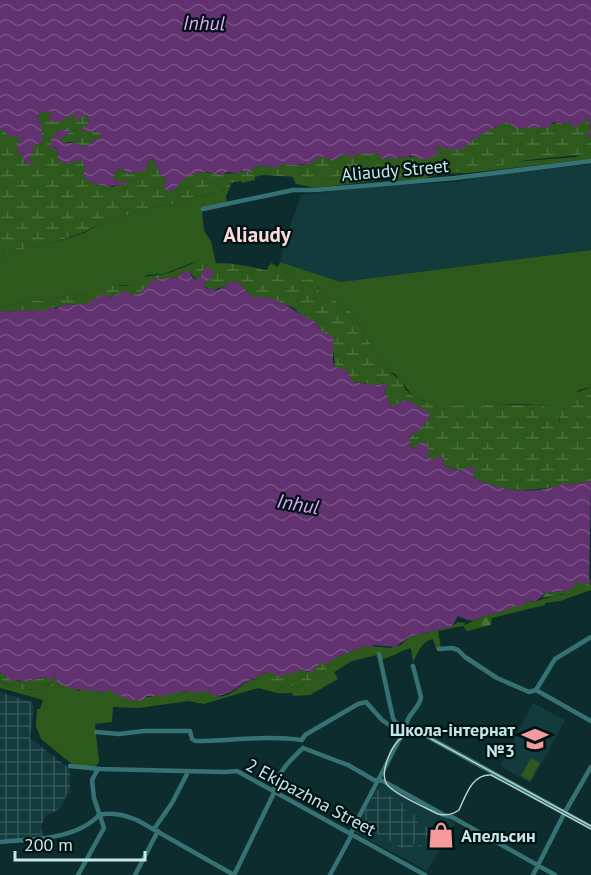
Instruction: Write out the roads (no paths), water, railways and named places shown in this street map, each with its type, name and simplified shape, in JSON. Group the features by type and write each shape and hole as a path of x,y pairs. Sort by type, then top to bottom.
{"street":[{"name":"Aliaudy Street","path":"203,209 293,190 455,178 591,161"},
{"path":"439,649 458,650 497,678 529,692 536,690 555,659 591,637"},
{"path":"379,654 393,718 398,724 591,827"},
{"path":"330,875 406,727 406,722 419,705 421,697 413,666"},
{"path":"536,690 591,721"},
{"path":"303,748 302,740 305,735 358,704 366,702 382,720 392,727 406,727"},
{"path":"96,732 119,734 144,731 190,731 195,741 231,741 252,737 302,740"},
{"path":"303,748 348,765 452,817 555,875"},
{"path":"0,842 66,834 93,821 99,815 120,814 156,830 234,875 281,770 303,748"},
{"name":"2 Ekipazhna Street","path":"70,766 188,772 237,771 425,875"},
{"path":"533,875 591,767"},
{"path":"78,875 104,828 94,798 92,780 98,769"},
{"path":"135,875 156,830 188,772"}],"water":[{"name":"Inhul","path":"0,0 591,0 591,129 588,118 574,128 570,122 567,124 554,122 547,128 527,127 524,129 516,128 507,122 483,133 460,150 438,146 435,148 439,152 429,158 422,159 410,155 382,159 377,153 356,154 355,157 347,156 345,153 333,161 326,157 317,158 312,164 282,164 276,168 257,165 252,172 242,170 239,173 227,172 222,176 219,173 205,172 194,174 184,179 174,191 166,190 164,187 166,177 161,176 154,160 150,159 145,171 127,173 121,167 114,174 114,180 131,183 100,185 83,176 85,168 83,161 74,161 69,164 58,160 57,148 50,149 51,140 59,130 70,130 71,132 60,139 64,143 77,143 84,147 101,136 101,133 79,129 87,126 89,122 87,115 83,115 80,121 75,119 76,110 72,117 64,117 64,120 59,122 49,121 51,112 46,111 36,116 40,120 43,142 32,149 34,154 29,157 32,166 29,166 16,148 21,139 7,136 4,129 0,131"},
{"name":"Inhul","path":"207,267 213,271 213,277 204,283 205,288 218,290 231,282 238,282 252,297 279,301 316,322 320,330 333,337 333,363 335,367 347,370 352,382 379,385 387,383 384,391 392,407 407,400 428,412 430,417 422,429 411,435 407,441 413,442 410,447 414,449 421,442 426,444 430,452 423,455 431,457 431,460 443,456 444,466 461,471 473,467 474,478 509,489 526,491 545,489 563,483 567,485 591,481 589,584 575,582 574,588 570,590 545,593 536,601 527,601 522,606 510,607 508,610 474,620 458,616 452,626 409,637 395,647 374,645 368,648 362,645 361,648 326,664 319,663 312,672 301,670 279,677 273,673 265,673 221,695 214,696 208,691 195,693 185,691 147,696 141,701 136,699 132,701 113,693 111,689 106,692 73,689 58,683 54,676 49,681 47,677 21,682 10,680 0,672 0,312 45,311 51,307 55,309 63,305 86,304 103,294 112,296 125,291 134,295 143,290 151,280 178,277 188,270 197,280"}],"tram line":[{"path":"591,826 426,736 406,735 395,745 388,758 385,778 389,787 438,814 449,815 459,810 474,782 491,775 591,829"}],"place":[{"name":"Школа-інтернат №3","path":"535,739"},
{"name":"Апельсин","path":"441,835"}],"district":[{"name":"Aliaudy","path":"257,234"}]}
